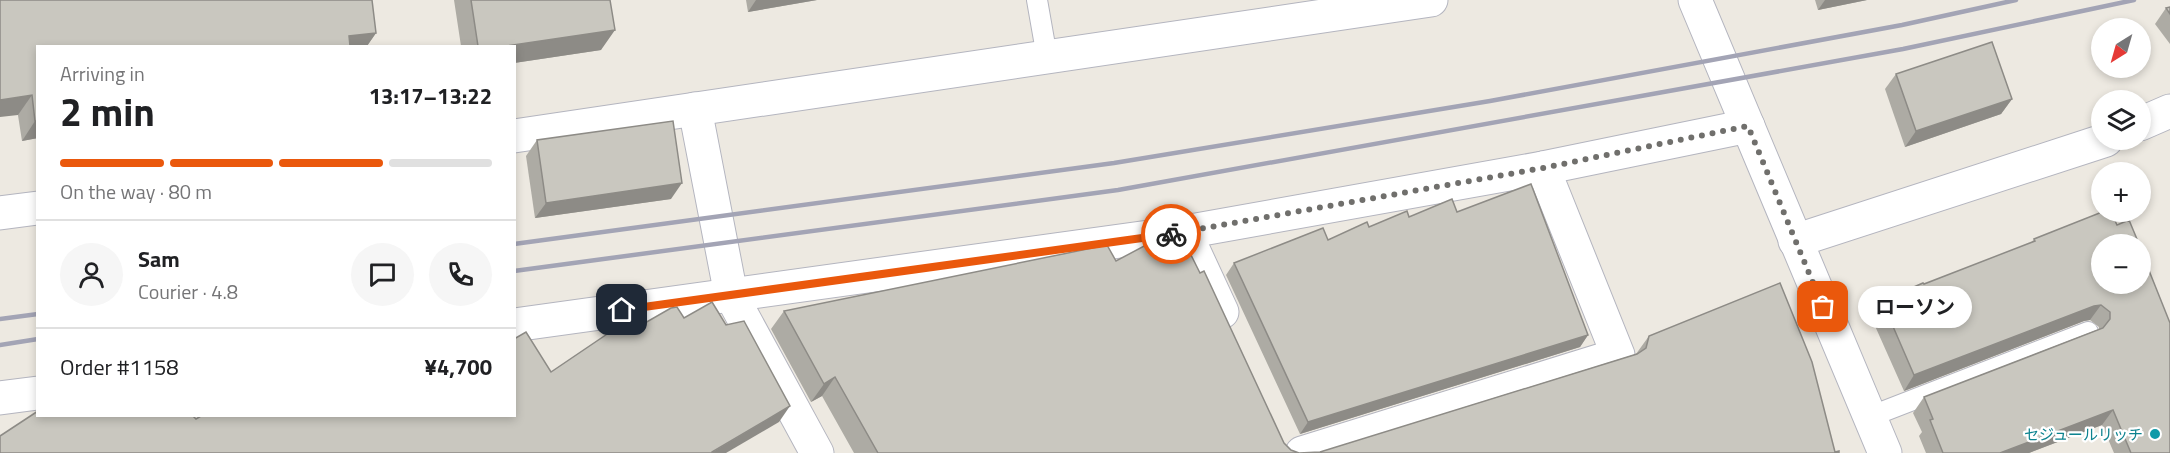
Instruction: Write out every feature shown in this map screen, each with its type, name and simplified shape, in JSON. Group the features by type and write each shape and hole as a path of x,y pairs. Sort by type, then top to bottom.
{"street":[{"path":"516,136 1431,0"},
{"path":"1695,0 1885,453"},
{"path":"696,109 731,294 817,453"},
{"path":"2151,119 2170,111"},
{"path":"516,325 1185,232 1543,168 1748,126"},
{"path":"1795,241 2091,145"},
{"path":"1290,446 1618,355 1543,168"},
{"path":"0,213 36,208"},
{"path":"1185,232 1234,337"},
{"path":"0,398 36,393"}],"lane":[{"path":"1037,0 1047,57"},
{"path":"1869,417 2088,332"}],"building":[{"path":"0,0 372,0 376,33 349,36 350,45 36,45 36,121 32,95 0,100"},
{"path":"471,0 610,0 615,30 514,45 478,45"},
{"path":"1992,42 2012,99 1916,131 1896,74"},
{"path":"673,121 682,183 546,203 537,140"},
{"path":"1531,184 1588,335 1308,422 1234,263 1323,228 1328,240 1367,222 1369,227 1407,211 1409,217 1452,199 1457,212"},
{"path":"2091,216 2091,222 2116,222 2117,225 2130,222 2135,234 2091,234 2091,294 2151,294 2151,276 2170,323 2170,453 2131,453 2113,410 2000,453 1943,453 1924,397 2103,328 2110,319 2110,312 2101,305 2094,306 1914,375 1882,301 2035,241 2034,239"},
{"path":"1161,237 1170,255 1187,247 1200,273 1204,271 1284,443 1291,450 1299,453 878,453 835,377 824,384 784,311 1107,245 1116,261"},
{"path":"1780,283 1812,362 1835,452 1839,451 1839,453 1299,453 1320,452 1637,354 1646,348 1649,336"},
{"path":"712,302 726,325 744,321 790,406 712,453 0,453 0,436 36,412 36,417 194,417 196,419 199,417 516,417 516,338 526,332 551,372 625,322 631,331 671,308 677,307 684,318"}],"railway":[{"path":"516,244 1114,163 1490,101 1902,25 2016,0"},
{"path":"516,271 1118,190 1903,49 2134,0"},
{"path":"0,319 36,314"},
{"path":"0,345 36,339"}],"way so far":[{"path":"1171,234 1543,168 1748,126 1823,307"}],"place":[{"name":"ローソン","path":"1823,307"},
{"name":"セジュールリッチ","path":"2155,434"}],"route":[{"path":"622,310 1171,234"}]}
